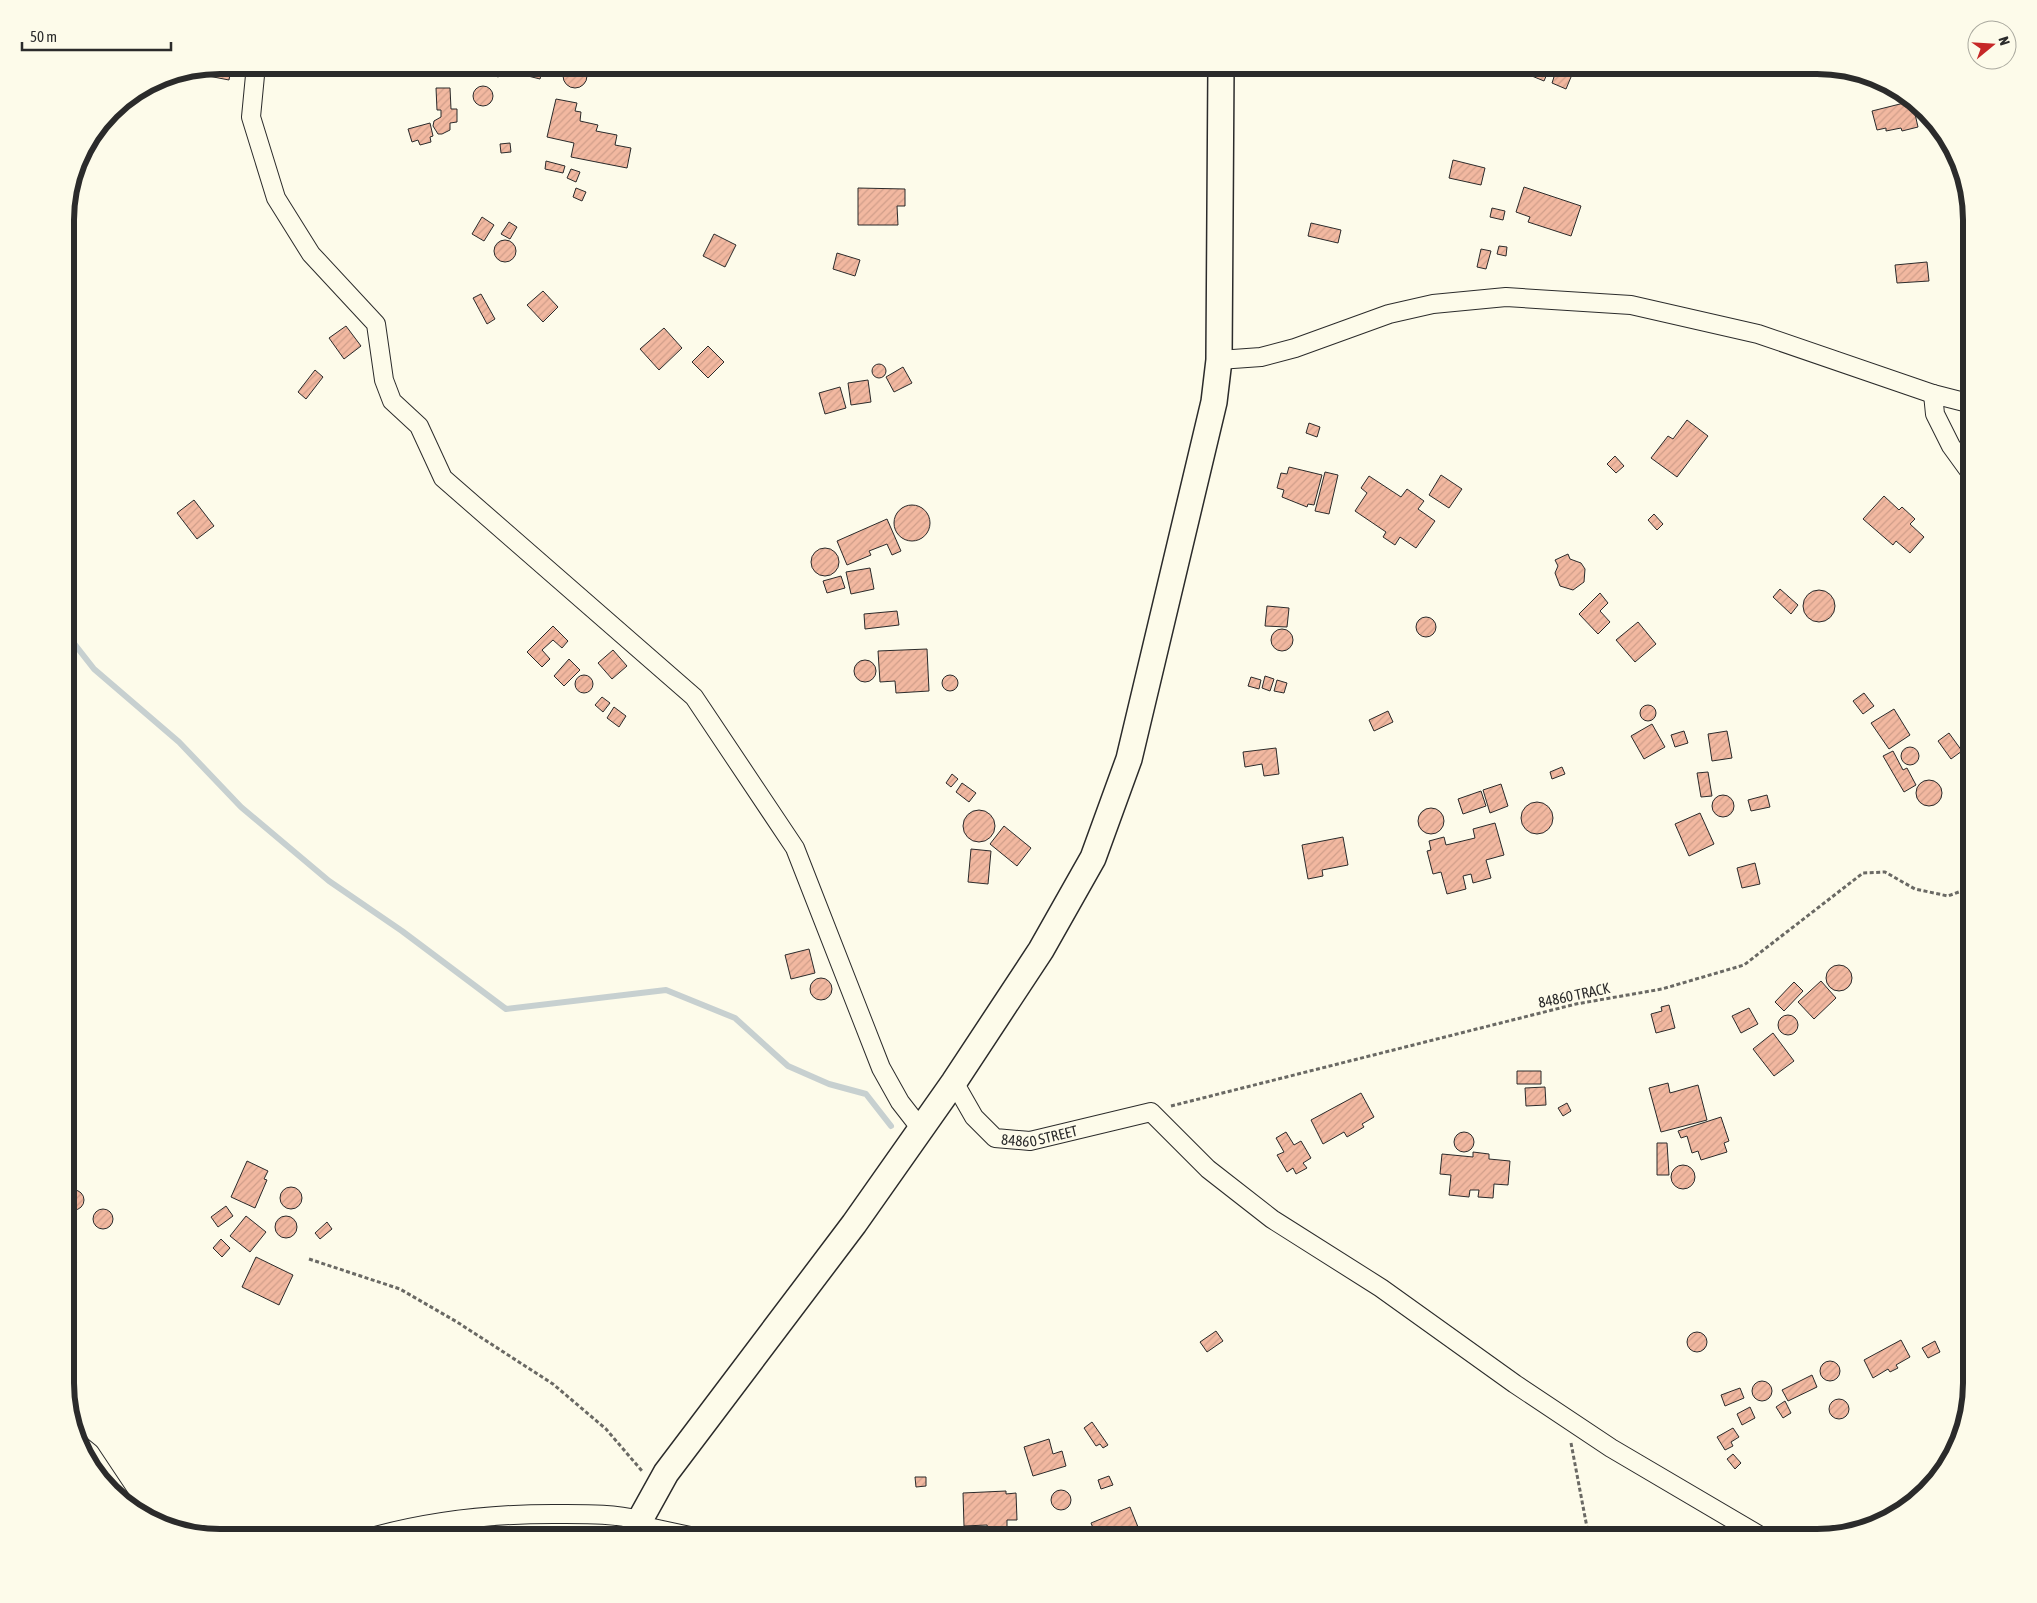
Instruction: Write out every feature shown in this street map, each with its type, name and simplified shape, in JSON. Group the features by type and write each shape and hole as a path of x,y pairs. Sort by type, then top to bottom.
{"street":[{"path":"255,74 252,117 276,198 311,254 376,324 384,380 392,400 419,426 443,478 694,697 795,848 881,1068 900,1102 921,1129"},
{"path":"408,1529 440,1522 518,1514 610,1514 634,1529 666,1473 854,1224 954,1082 1041,950 1093,858 1129,759 1214,402 1219,360 1221,74"},
{"path":"1219,360 1261,357 1294,348 1389,314 1433,304 1506,297 1631,305 1758,334 1934,394 1963,402"},
{"path":"1934,394 1935,414 1951,446 1963,463"},
{"name":"84860 STREET","path":"954,1082 974,1117 994,1138 1030,1140 1151,1112"},
{"path":"1151,1112 1208,1169 1272,1219 1381,1288 1514,1384 1611,1448 1749,1529"}],"path":[{"name":"84860 TRACK","path":"1151,1112 1576,1004 1662,989 1744,965 1863,874 1885,872 1915,889 1948,896 1963,890"},
{"path":"310,1259 400,1288 553,1384 606,1429 657,1488"},
{"path":"1567,1418 1587,1529"}],"building":[{"path":"219,74 230,74 229,80 203,75"},
{"path":"520,74 541,74 540,79"},
{"path":"563,74 587,74 587,81 580,88 570,88 563,81"},
{"path":"1527,74 1547,74 1544,81"},
{"path":"1547,74 1572,74 1566,89 1552,83 1554,77"},
{"path":"483,86 490,89 493,96 490,103 483,106 476,103 473,96 476,89"},
{"path":"436,88 450,88 451,109 457,109 457,122 450,123 450,130 442,134 438,134 433,126 434,121 441,117 441,110 437,110"},
{"path":"556,99 577,103 575,111 581,112 580,121 598,125 596,131 617,135 615,145 631,148 627,168 571,157 574,143 547,137"},
{"path":"1905,103 1914,110 1918,127 1902,131 1901,128 1886,131 1886,128 1877,130 1872,111"},
{"path":"430,123 433,136 430,137 431,142 420,145 418,140 412,142 408,129"},
{"path":"510,143 511,152 501,153 500,144"},
{"path":"1453,160 1485,168 1481,185 1449,178"},
{"path":"546,161 565,166 563,173 545,169"},
{"path":"571,169 580,172 576,182 567,178"},
{"path":"1524,187 1581,206 1571,236 1528,222 1530,217 1516,212"},
{"path":"576,188 586,192 582,201 573,197"},
{"path":"858,188 905,189 905,206 897,206 898,225 858,225"},
{"path":"1492,208 1505,211 1503,220 1490,217"},
{"path":"482,217 494,225 484,241 472,234"},
{"path":"509,222 517,227 510,239 501,234"},
{"path":"1311,223 1341,230 1338,243 1308,236"},
{"path":"714,234 736,245 725,267 703,256"},
{"path":"505,240 515,247 516,251 509,261 505,262 495,255 494,251 501,241"},
{"path":"1499,246 1507,247 1506,256 1497,254"},
{"path":"1481,249 1491,251 1486,269 1477,267"},
{"path":"837,253 860,260 855,276 833,269"},
{"path":"1927,262 1929,281 1897,283 1895,265"},
{"path":"543,291 558,307 543,322 527,305"},
{"path":"481,294 495,319 487,324 473,298"},
{"path":"346,326 361,346 344,359 329,338"},
{"path":"664,328 682,348 659,370 640,349"},
{"path":"708,346 724,362 708,378 692,362"},
{"path":"879,364 884,366 886,371 884,376 879,378 874,376 872,371 874,366"},
{"path":"903,367 912,383 894,392 886,377"},
{"path":"315,370 323,377 306,399 298,392"},
{"path":"868,380 871,402 851,405 848,383"},
{"path":"840,387 846,408 825,414 819,393"},
{"path":"1687,420 1708,436 1677,477 1651,458 1668,436 1673,439"},
{"path":"1309,423 1320,427 1317,437 1306,433"},
{"path":"1615,456 1624,466 1616,473 1607,464"},
{"path":"1289,467 1322,475 1314,505 1308,504 1307,507 1282,497 1284,490 1277,488 1281,473 1287,474"},
{"path":"1325,472 1338,475 1329,514 1315,511"},
{"path":"1441,475 1462,489 1449,508 1429,495"},
{"path":"1369,476 1401,497 1407,489 1424,501 1418,509 1435,521 1416,548 1400,537 1395,545 1383,537 1386,532 1355,511 1367,493 1361,488"},
{"path":"1884,496 1899,510 1902,507 1915,519 1910,524 1924,537 1910,553 1896,541 1893,545 1863,519"},
{"path":"194,500 214,526 197,539 177,513"},
{"path":"912,505 925,510 930,523 925,536 912,541 899,536 894,523 899,510"},
{"path":"1654,514 1663,524 1657,530 1648,520"},
{"path":"887,519 901,551 892,555 887,544 869,551 871,555 847,565 837,541"},
{"path":"825,548 835,552 839,562 835,572 825,576 815,572 811,562 815,552"},
{"path":"1568,554 1570,559 1581,563 1585,569 1584,582 1573,590 1560,586 1555,573 1558,566 1555,560"},
{"path":"870,568 874,589 851,594 846,572"},
{"path":"841,576 845,588 827,593 823,581"},
{"path":"1780,589 1798,605 1791,614 1773,597"},
{"path":"1819,590 1830,595 1835,606 1830,617 1819,622 1808,617 1803,606 1808,595"},
{"path":"1600,593 1608,603 1600,611 1610,622 1598,634 1579,614"},
{"path":"1267,606 1289,608 1287,627 1265,626"},
{"path":"897,611 899,625 865,629 864,614"},
{"path":"1422,617 1430,617 1436,623 1436,631 1430,637 1422,637 1416,631 1416,623"},
{"path":"1638,622 1656,644 1635,662 1616,640"},
{"path":"553,626 568,641 562,648 553,640 542,650 550,659 542,667 527,652"},
{"path":"1282,629 1290,632 1293,640 1290,648 1282,651 1274,648 1271,640 1274,632"},
{"path":"927,649 929,691 896,693 895,681 880,682 878,651"},
{"path":"613,650 627,666 612,679 598,663"},
{"path":"569,659 580,670 564,686 554,676"},
{"path":"861,660 869,660 876,667 876,675 869,682 861,682 854,675 854,667"},
{"path":"580,675 588,675 593,680 591,691 580,693 575,688 575,680"},
{"path":"947,675 953,675 958,680 956,689 947,691 942,686 942,680"},
{"path":"1265,676 1274,679 1270,691 1262,688"},
{"path":"1251,677 1261,680 1259,689 1248,686"},
{"path":"1277,680 1287,683 1284,693 1274,691"},
{"path":"1864,693 1874,706 1863,714 1853,701"},
{"path":"602,697 610,703 603,712 595,705"},
{"path":"1645,705 1651,705 1656,710 1654,719 1645,721 1640,716 1640,710"},
{"path":"614,707 626,716 619,727 607,718"},
{"path":"1894,709 1910,735 1889,749 1871,723"},
{"path":"1388,711 1393,722 1374,731 1369,720"},
{"path":"1652,724 1665,747 1644,759 1631,736"},
{"path":"1684,731 1688,743 1675,747 1671,735"},
{"path":"1727,731 1732,758 1712,761 1708,734"},
{"path":"1949,733 1962,751 1951,759 1938,741"},
{"path":"1906,747 1914,747 1919,752 1917,763 1906,765 1901,760 1901,752"},
{"path":"1276,748 1279,774 1264,776 1262,764 1245,767 1243,752"},
{"path":"1893,751 1903,770 1907,768 1916,785 1904,792 1883,756"},
{"path":"1562,767 1565,774 1552,779 1550,772"},
{"path":"1708,772 1712,796 1701,797 1697,773"},
{"path":"952,774 958,779 951,787 946,783"},
{"path":"1929,780 1938,784 1942,793 1938,802 1929,806 1920,802 1916,793 1920,784"},
{"path":"962,783 976,793 969,802 956,792"},
{"path":"1501,784 1508,806 1490,813 1483,790"},
{"path":"1481,791 1486,806 1463,814 1458,799"},
{"path":"1723,795 1731,798 1734,806 1731,814 1723,817 1715,814 1712,806 1715,798"},
{"path":"1767,795 1770,807 1751,811 1748,800"},
{"path":"1537,802 1543,803 1548,807 1552,812 1552,824 1548,829 1543,833 1537,834 1531,833 1526,829 1522,824 1521,818 1522,812 1526,807 1531,803"},
{"path":"1431,808 1440,812 1444,821 1440,830 1431,834 1422,830 1418,821 1422,812"},
{"path":"979,810 985,811 990,815 994,820 994,832 990,837 985,841 979,842 973,841 968,837 964,832 963,826 964,820 968,815 973,811"},
{"path":"1700,813 1714,844 1689,856 1675,824"},
{"path":"1495,823 1504,855 1486,860 1491,878 1473,883 1471,874 1463,876 1466,889 1447,894 1441,872 1433,874 1427,851 1431,850 1429,841 1444,837 1446,845 1475,838 1473,829"},
{"path":"1004,826 1031,848 1017,866 990,844"},
{"path":"1343,837 1348,865 1322,870 1323,876 1308,879 1302,845"},
{"path":"971,849 991,851 988,884 968,882"},
{"path":"1755,863 1760,884 1742,888 1737,868"},
{"path":"809,949 815,973 791,979 785,955"},
{"path":"1839,965 1848,969 1852,978 1848,987 1839,991 1830,987 1826,978 1830,969"},
{"path":"817,978 825,978 832,985 832,993 825,1000 817,1000 810,993 810,985"},
{"path":"1821,981 1836,998 1814,1019 1798,1002"},
{"path":"1794,982 1803,991 1784,1011 1775,1002"},
{"path":"1669,1005 1675,1028 1656,1033 1651,1014 1662,1011 1661,1007"},
{"path":"1749,1008 1758,1024 1741,1033 1732,1016"},
{"path":"1788,1015 1795,1018 1798,1025 1795,1032 1788,1035 1781,1032 1778,1025 1781,1018"},
{"path":"1773,1033 1794,1061 1774,1076 1753,1049"},
{"path":"1517,1071 1541,1071 1541,1084 1517,1084"},
{"path":"1668,1083 1670,1093 1698,1085 1707,1120 1661,1132 1649,1088"},
{"path":"1545,1087 1546,1105 1526,1106 1525,1088"},
{"path":"1361,1093 1374,1117 1362,1124 1364,1127 1347,1137 1344,1132 1323,1144 1311,1120"},
{"path":"1567,1103 1571,1111 1563,1116 1558,1108"},
{"path":"1721,1117 1729,1141 1724,1143 1727,1152 1701,1160 1698,1151 1692,1153 1687,1136 1681,1138 1678,1131"},
{"path":"1286,1132 1294,1145 1301,1141 1311,1158 1303,1163 1307,1168 1296,1174 1293,1168 1287,1172 1277,1155 1284,1152 1276,1138"},
{"path":"1464,1132 1471,1135 1474,1142 1471,1149 1464,1152 1457,1149 1454,1142 1457,1135"},
{"path":"1657,1143 1667,1143 1669,1175 1657,1175"},
{"path":"1473,1152 1489,1154 1489,1159 1510,1161 1508,1185 1494,1184 1493,1198 1478,1197 1479,1190 1470,1190 1469,1197 1449,1195 1451,1175 1440,1174 1442,1154 1473,1157"},
{"path":"247,1161 268,1171 264,1179 267,1180 255,1208 231,1197"},
{"path":"1683,1165 1692,1168 1695,1177 1692,1186 1683,1189 1674,1186 1671,1177 1674,1168"},
{"path":"291,1187 299,1190 302,1198 299,1206 291,1209 283,1206 280,1198 283,1190"},
{"path":"74,1190 83,1196 83,1204 74,1210"},
{"path":"226,1206 233,1216 218,1227 211,1217"},
{"path":"103,1209 110,1212 113,1219 110,1226 103,1229 96,1226 93,1219 96,1212"},
{"path":"246,1216 266,1232 250,1252 230,1236"},
{"path":"286,1216 294,1219 297,1227 294,1235 286,1238 278,1235 275,1227 278,1219"},
{"path":"327,1222 332,1229 320,1239 315,1233"},
{"path":"221,1239 230,1248 222,1257 213,1248"},
{"path":"256,1257 293,1275 279,1305 242,1287"},
{"path":"1216,1331 1223,1341 1207,1352 1200,1342"},
{"path":"1697,1332 1704,1335 1707,1342 1704,1349 1697,1352 1690,1349 1687,1342 1690,1335"},
{"path":"1901,1340 1910,1357 1896,1365 1898,1368 1890,1372 1888,1369 1873,1378 1864,1360"},
{"path":"1935,1341 1940,1352 1928,1358 1922,1348"},
{"path":"1830,1361 1837,1364 1840,1371 1837,1378 1830,1381 1823,1378 1820,1371 1823,1364"},
{"path":"1812,1375 1817,1387 1788,1401 1782,1390"},
{"path":"1762,1381 1769,1384 1772,1391 1769,1398 1762,1401 1755,1398 1752,1391 1755,1384"},
{"path":"1740,1388 1744,1398 1725,1406 1721,1395"},
{"path":"1839,1399 1846,1402 1849,1409 1846,1416 1839,1419 1832,1416 1829,1409 1832,1402"},
{"path":"1785,1401 1791,1413 1783,1418 1776,1407"},
{"path":"1750,1407 1755,1418 1742,1425 1737,1414"},
{"path":"1092,1422 1108,1445 1103,1448 1100,1444 1096,1446 1084,1428"},
{"path":"1733,1428 1739,1437 1731,1442 1733,1446 1725,1450 1717,1437"},
{"path":"1049,1439 1053,1454 1062,1451 1066,1466 1033,1476 1024,1447"},
{"path":"1733,1454 1741,1463 1735,1469 1727,1459"},
{"path":"1109,1476 1113,1485 1101,1489 1098,1480"},
{"path":"915,1477 926,1477 926,1486 916,1487"},
{"path":"1061,1490 1068,1493 1071,1500 1068,1507 1061,1510 1054,1507 1051,1500 1054,1493"},
{"path":"1006,1491 1006,1494 1016,1493 1017,1520 1007,1520 1007,1528 988,1529 987,1525 964,1526 963,1493"},
{"path":"1130,1507 1138,1527 1133,1529 1093,1529 1091,1523"}],"waterway":[{"path":"74,643 94,669 179,742 241,807 329,881 402,931 506,1009 666,990 735,1018 788,1066 829,1084 866,1094 891,1126"}]}
